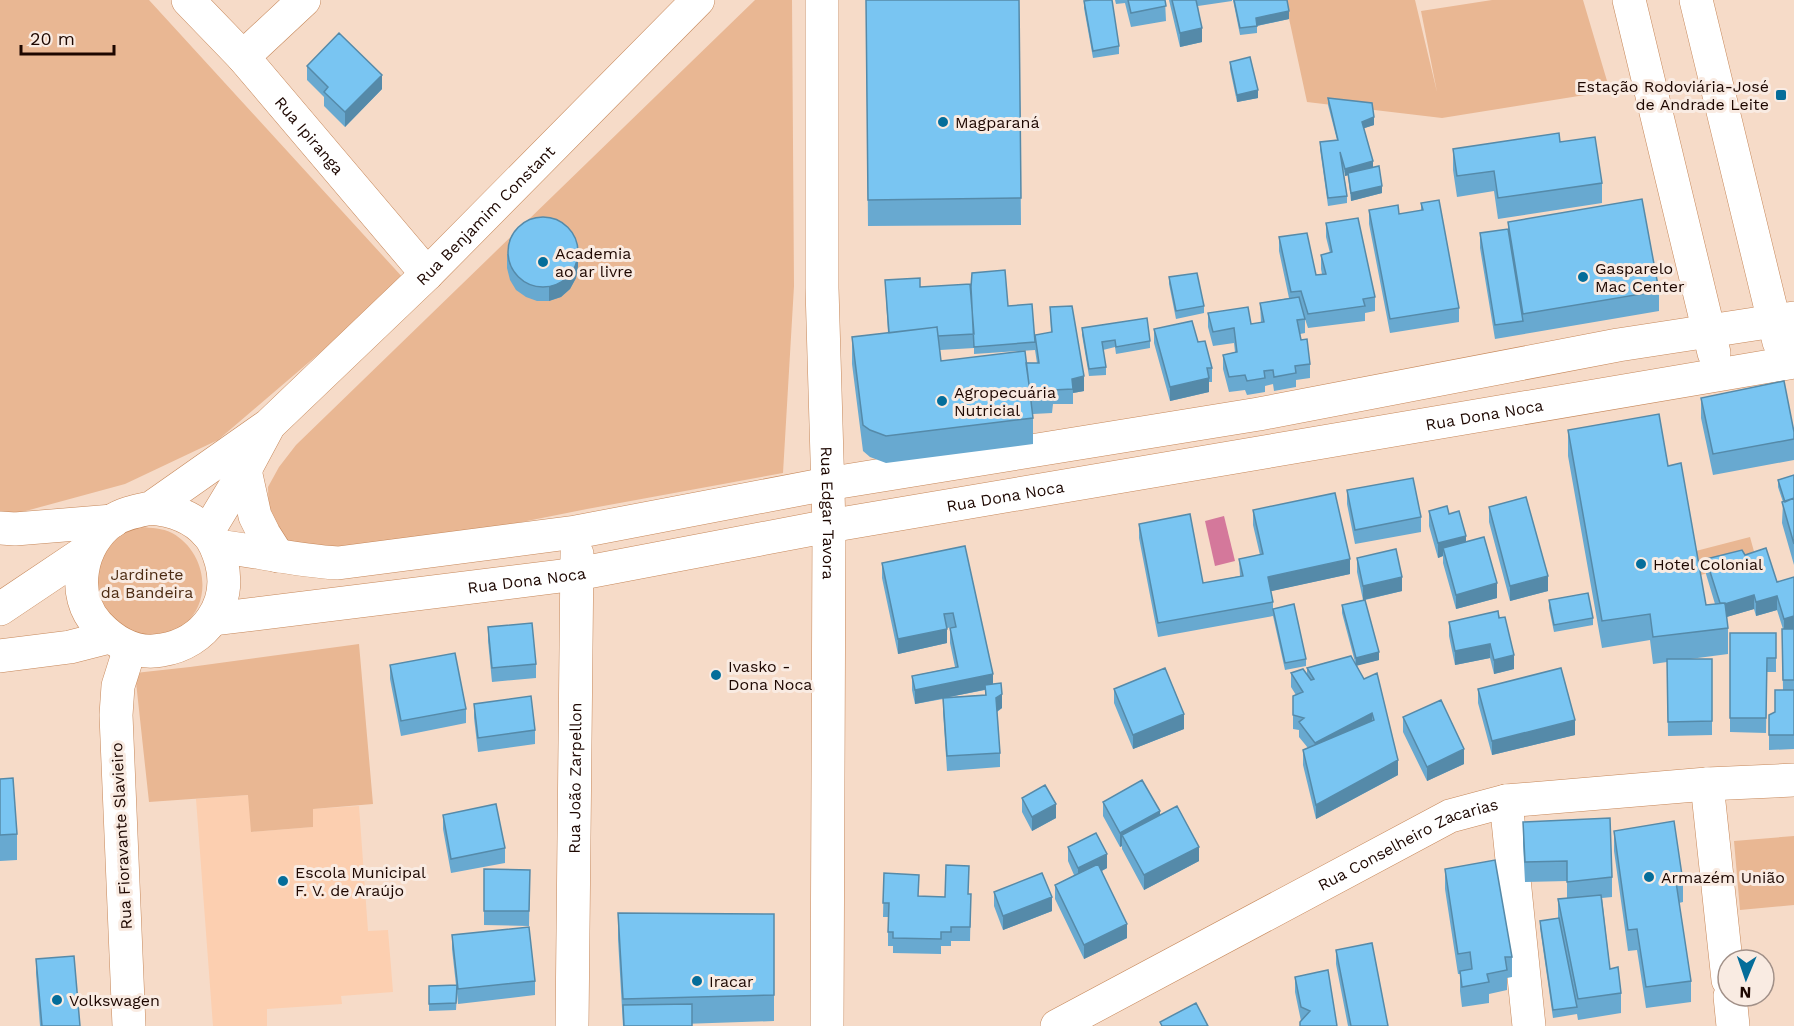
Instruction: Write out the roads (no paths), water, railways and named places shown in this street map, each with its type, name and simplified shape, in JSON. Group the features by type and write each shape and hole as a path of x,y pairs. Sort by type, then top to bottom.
{"street":[{"name":"Rua Ipiranga","path":"188,0 243,57 427,274"},
{"path":"243,57 303,0"},
{"name":"Rua Benjamim Constant","path":"151,508 269,425 427,274 698,0"},
{"name":"Rua Edgar Tavora","path":"822,0 822,288 829,526 827,1026"},
{"path":"1629,0 1710,332 1718,375"},
{"path":"1696,0 1784,320 1789,363"},
{"path":"212,539 278,556 339,563 576,532 827,484 1259,414 1618,345 1784,320"},
{"name":"Rua Dona Noca","path":"214,620 577,574 829,526 1789,363"},
{"path":"1259,414 1267,451"},
{"name":"Rua Benjamim Constant","path":"212,539 269,425"},
{"path":"245,471 255,516 278,556"},
{"path":"0,656 119,643 154,652 177,648 198,637 214,620 223,598 224,572 212,539 191,519 172,510 151,508 130,512 112,521 98,534 88,549 81,573 83,597 92,619 119,643"},
{"path":"0,528 15,529 112,521"},
{"name":"Rua João Zarpellon","path":"572,1026 576,532"},
{"path":"0,609 88,549"},
{"name":"Rua Fioravante Slavieiro","path":"119,643 116,716 129,1026"},
{"name":"Rua Conselheiro Zacarias","path":"1057,1026 1449,816 1506,801 1707,784 1794,780"},
{"path":"1707,784 1725,948"},
{"path":"1506,801 1529,1026"},
{"path":"1731,1008 1733,1026"}],"place":[{"name":"Estação Rodoviária-José de Andrade Leite","path":"1781,95"},
{"name":"Magparaná","path":"943,122"},
{"name":"Academia ao ar livre","path":"543,262"},
{"name":"Gasparelo Mac Center","path":"1583,277"},
{"name":"Agropecuária Nutricial","path":"942,401"},
{"name":"Hotel Colonial","path":"1641,564"},
{"name":"Ivasko - Dona Noca","path":"716,675"},
{"name":"Armazém União","path":"1649,877"},
{"name":"Escola Municipal F. V. de Araújo","path":"283,881"},
{"name":"Iracar","path":"697,981"},
{"name":"Volkswagen","path":"57,1000"}],"park label":[{"name":"Jardinete da Bandeira","path":"147,583"}]}
